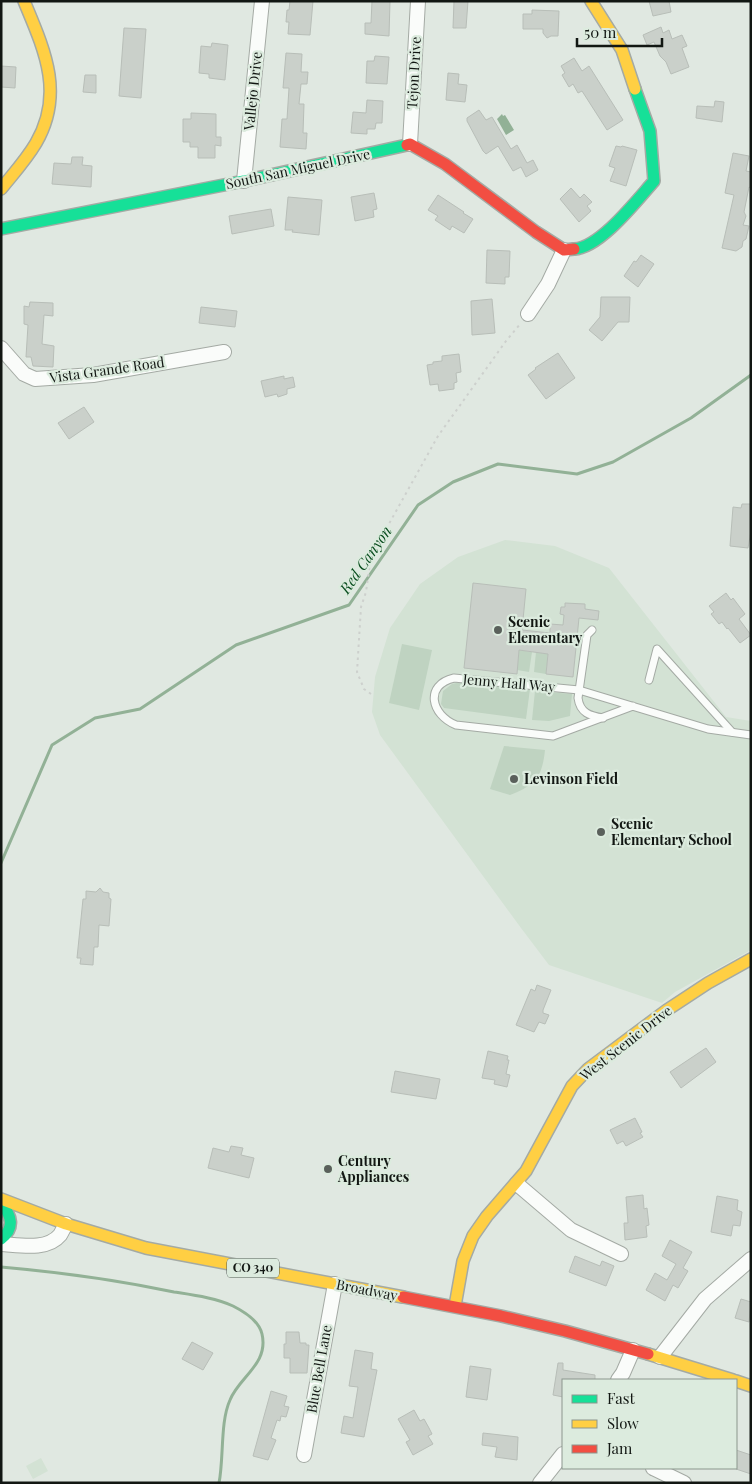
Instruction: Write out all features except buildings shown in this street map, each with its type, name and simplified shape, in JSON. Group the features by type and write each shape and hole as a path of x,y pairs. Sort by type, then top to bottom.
{"street":[{"path":"1,189 47,124 52,102 51,77 45,52 24,1"},
{"name":"Vallejo Drive","path":"244,181 262,1"},
{"name":"Tejon Drive","path":"410,144 418,1"},
{"path":"410,144 445,164 536,232 564,250 582,249 616,224 654,181 650,131 622,50 591,1"},
{"name":"South San Miguel Drive","path":"1,229 244,181 410,144"},
{"path":"528,314 548,284 564,250"},
{"name":"Vista Grande Road","path":"1,348 24,374 35,379 93,375 224,352"},
{"name":"West Scenic Drive","path":"454,1306 466,1253 473,1236 517,1184 532,1162 564,1099 574,1084 588,1069 696,990 723,972 751,959"},
{"path":"517,1184 571,1230 621,1254"},
{"name":"Broadway","path":"1,1199 66,1224 154,1250 454,1306 565,1331 728,1379"},
{"path":"1,1203 10,1214 12,1220 10,1230 1,1239"},
{"path":"1,1244 29,1246 44,1244 60,1235 66,1224"},
{"path":"660,1358 705,1299 751,1259"},
{"name":"Blue Bell Lane","path":"304,1455 335,1284"},
{"path":"619,1379 633,1350"},
{"name":"Broadway","path":"737,1382 751,1386"},
{"path":"540,1483 562,1455"},
{"path":"656,1469 668,1473 684,1483"}],"lane":[{"path":"592,630 587,635 579,690 579,705 593,716 604,718"},
{"path":"649,680 657,649 732,732"},
{"name":"Jenny Hall Way","path":"633,706 553,736 456,725 442,717 434,704 439,686 444,681 454,678 579,690 633,706 708,729 751,735"}],"path":[{"path":"371,694 364,689 357,672 361,608 366,592 371,556 438,436 506,341 528,314"}],"shaded area":[{"path":"502,114 503,116 505,115 514,130 506,135 497,119"},
{"name":"Scenic Elementary School","path":"505,540 555,546 609,568 726,717 751,721 751,950 675,992 662,1003 549,965 380,735 372,712 375,677 390,628 420,584 458,557"},
{"path":"402,644 432,650 419,710 389,703"},
{"path":"519,650 532,652 529,672 517,670"},
{"path":"536,652 548,654 546,674 534,672"},
{"path":"461,682 530,689 526,719 444,708 441,704 443,691 452,684"},
{"path":"535,691 572,694 570,716 549,721 532,720"},
{"name":"Levinson Field","path":"504,746 545,750 542,767 536,779 526,788 510,795 490,789"},
{"path":"41,1458 48,1471 33,1479 26,1466"}],"waterway":[{"name":"Red Canyon","path":"1,863 52,745 95,718 140,709 236,645 349,605 418,505 453,482 498,464 577,474 613,462 691,418 751,375"},
{"path":"1,1267 88,1277 204,1297 233,1306 255,1321 262,1334 263,1345 257,1362 234,1392 227,1409 223,1429 219,1483"}],"traffic: fast":[{"path":"574,249 584,247 606,232 628,211 654,181 650,131 635,89"},
{"path":"1,229 244,181 407,145"},
{"path":"1,1203 10,1217 8,1231 1,1239"}],"traffic: slow":[{"path":"1,189 36,143 45,125 49,106 50,89 44,54 24,1"},
{"path":"591,1 622,50 635,89"},
{"path":"455,1306 463,1261 473,1236 487,1216 526,1171 572,1086 588,1069 667,1010 708,983 751,959"},
{"path":"1,1199 66,1224 146,1248 403,1297"},
{"path":"648,1354 730,1379"},
{"path":"737,1381 751,1386"}],"traffic: jam":[{"path":"407,145 410,144 445,164 536,232 564,250 574,249"},
{"path":"403,1297 501,1316 648,1354"}],"place":[{"name":"Scenic Elementary","path":"498,630"},
{"name":"Levinson Field","path":"514,779"},
{"name":"Scenic Elementary School","path":"601,832"},
{"name":"Century Appliances","path":"328,1169"}]}
